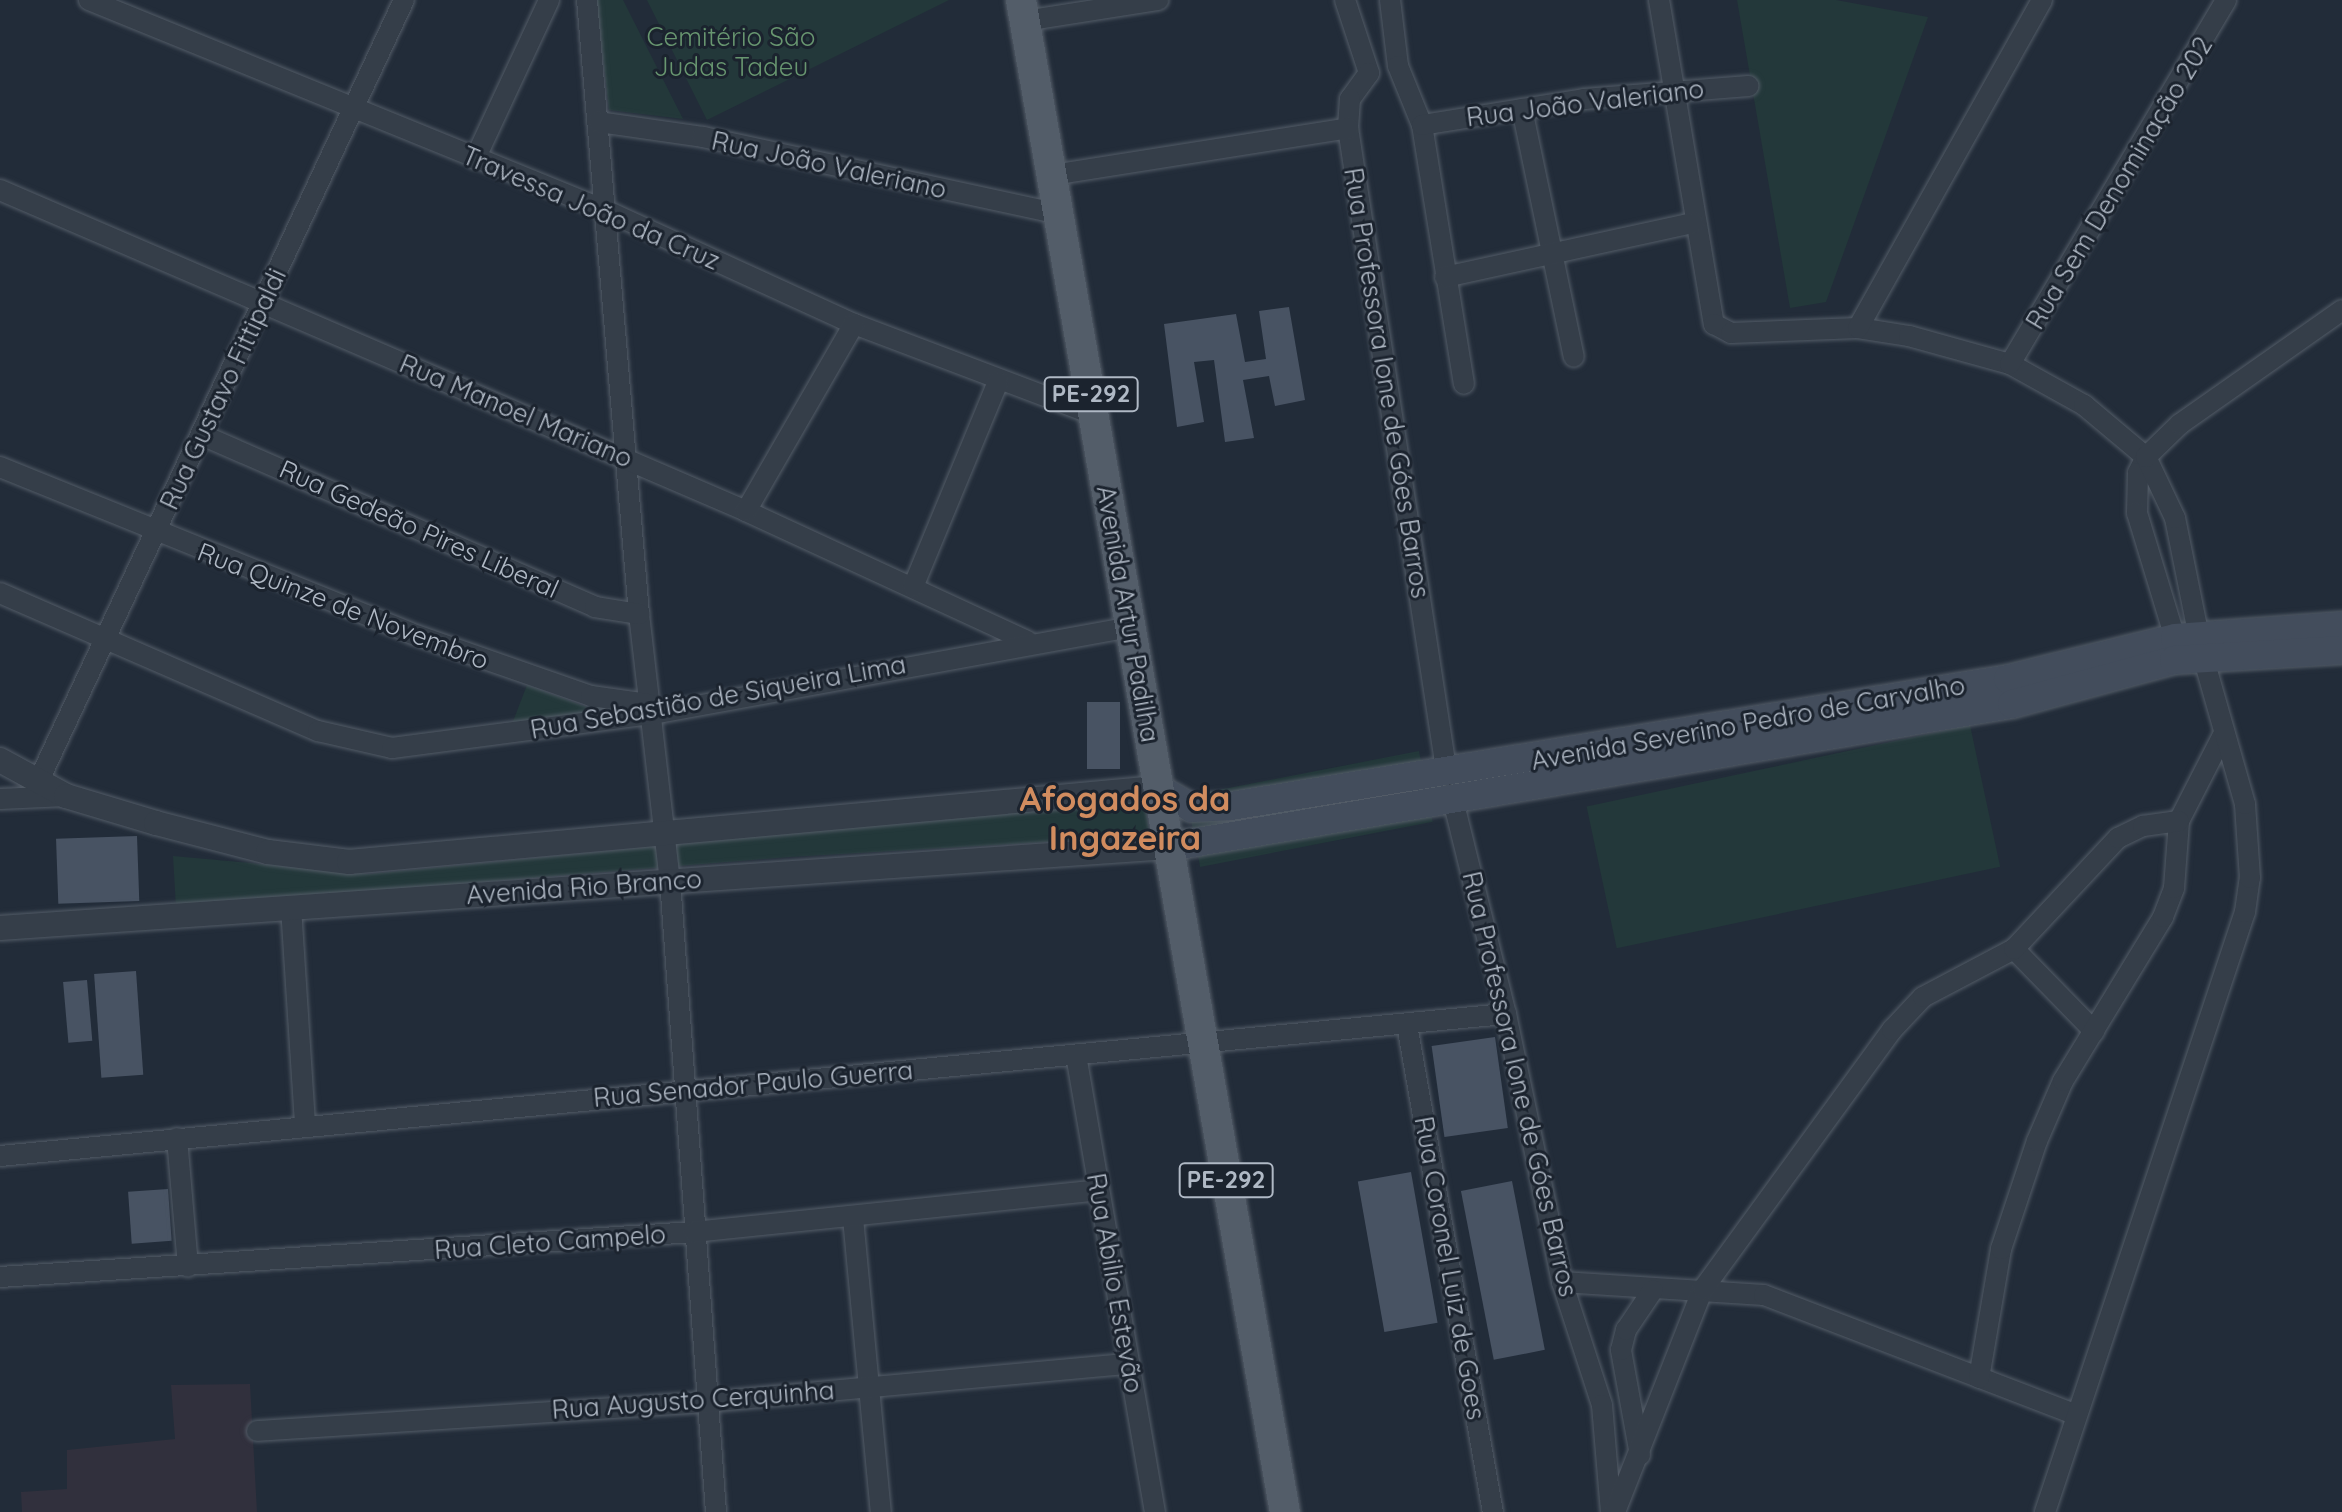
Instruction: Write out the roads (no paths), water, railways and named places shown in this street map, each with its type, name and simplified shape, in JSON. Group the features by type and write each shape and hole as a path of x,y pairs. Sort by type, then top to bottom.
{"main road":[{"name":"Avenida Artur Padilha","path":"1023,11 1285,1512"},
{"name":"Avenida Severino Pedro de Carvalho","path":"1168,847 1549,768 2012,704 2192,643 2342,626"},
{"name":"Avenida Severino Pedro de Carvalho","path":"2192,643 2342,650"},
{"name":"Avenida Severino Pedro de Carvalho","path":"1157,788 1184,805 1208,808 1462,784"}],"street":[{"name":"Travessa João da Cruz","path":"89,0 352,110 607,211 854,324 998,382 1095,415"},
{"name":"Rua Gustavo Fittipaldi","path":"40,778 404,0"},
{"path":"475,159 549,0"},
{"path":"587,0 629,460 639,614 670,880 682,1091 716,1512"},
{"path":"1023,11 1158,0"},
{"path":"1345,0 1369,73 1398,66"},
{"path":"1390,0 1398,66 1422,125 1464,384"},
{"path":"1659,0 1709,314 1721,331 1858,328 2010,364 2084,405 2146,457 2175,518 2192,643"},
{"path":"1858,328 2042,0"},
{"name":"Rua Sem Denominação 202","path":"2010,364 2226,0"},
{"name":"Rua Professora Ione de Góes Barros","path":"1369,73 1350,99 1348,128 1462,784 1506,1014 1562,1282 1602,1405 1613,1512"},
{"name":"Rua João Valeriano","path":"1422,125 1672,89 1748,86"},
{"path":"1522,109 1574,357"},
{"name":"Rua João Valeriano","path":"599,122 703,137 1058,214"},
{"path":"1052,175 1348,128"},
{"name":"Rua Manoel Mariano","path":"0,190 746,511 1027,641"},
{"path":"1445,277 1693,223"},
{"path":"2045,1512 2245,912 2252,843 2224,733 2192,643 2137,513 2138,473 2146,457 2180,424 2340,312"},
{"path":"746,511 854,324"},
{"path":"913,587 998,382"},
{"name":"Rua Gedeão Pires Liberal","path":"202,435 595,607 639,614"},
{"name":"Rua Quinze de Novembro","path":"0,467 156,534 520,673 650,709"},
{"name":"Rua Sebastião de Siqueira Lima","path":"0,593 318,731 392,748 650,709 1027,641 1129,627"},
{"path":"1979,1378 2001,1249 2037,1141 2094,1031 2163,917 2174,888 2179,821 2224,733"},
{"name":"Avenida Rio Branco","path":"0,760 40,778 66,796 268,852 349,862 666,836 1157,788"},
{"path":"0,799 66,796"},
{"path":"1613,1512 1640,1455 1703,1289 1909,1010 2014,949 2118,838 2143,826 2179,821"},
{"name":"Avenida Rio Branco","path":"0,928 1168,847"},
{"path":"291,907 305,1124"},
{"path":"2014,949 2094,1031"},
{"name":"Rua Senador Paulo Guerra","path":"0,1156 305,1124 1506,1014"},
{"name":"Rua Coronel Luiz de Goes","path":"1407,1025 1493,1512"},
{"name":"Rua Abilio Estevão","path":"1076,1055 1155,1512"},
{"path":"177,1138 188,1267"},
{"name":"Rua Cleto Campelo","path":"0,1277 694,1232 853,1218 1098,1190"},
{"path":"853,1218 881,1512"},
{"path":"1562,1282 1764,1295 2076,1415"},
{"path":"1640,1455 1621,1350 1626,1330 1653,1290"},
{"name":"Rua Augusto Cerquinha","path":"257,1431 708,1402 1129,1364"}],"district":[{"name":"Afogados da Ingazeira","path":"1125,818"}],"park label":[{"name":"Cemitério São Judas Tadeu","path":"731,52"}]}
